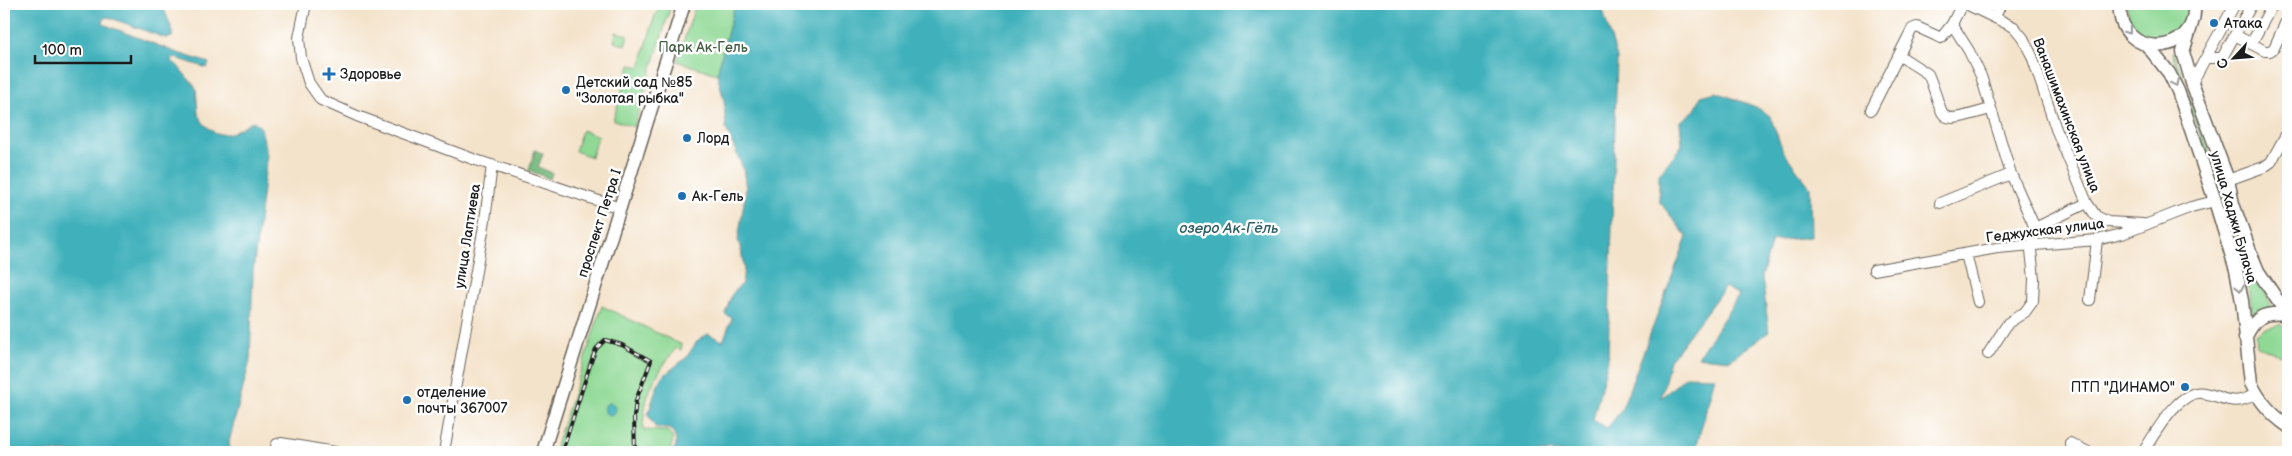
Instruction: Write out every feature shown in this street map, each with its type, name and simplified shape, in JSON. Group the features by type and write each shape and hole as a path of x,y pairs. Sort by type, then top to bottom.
{"main road":[{"name":"проспект Петра I","path":"542,452 684,4"},
{"name":"проспект Петра I","path":"550,452 692,4"},
{"name":"улица Хаджи Булача","path":"2194,4 2192,23 2183,52 2192,83 2228,180 2233,204 2258,271 2288,315"},
{"name":"улица Хаджи Булача","path":"2118,6 2126,30 2134,38 2146,44 2169,72 2178,91 2215,201 2238,280 2251,383 2256,394 2269,411 2288,426"},
{"path":"2146,44 2160,46 2173,42 2186,33 2192,23"},
{"path":"2246,338 2258,319 2270,313 2288,315"}],"street":[{"path":"306,4 299,38 301,58 309,82 321,100 357,116 492,165 620,208"},
{"path":"1870,110 1914,28 1917,27 1941,38 1952,24 1962,4"},
{"name":"Ванашимахинская улица","path":"1966,4 2014,27 2032,56 2056,129 2087,203 2096,216 2108,222 2145,224"},
{"path":"1995,17 2002,4"},
{"path":"2192,83 2235,4"},
{"path":"2206,58 2222,58 2252,4"},
{"path":"2252,44 2274,4"},
{"path":"2235,35 2265,51 2270,51 2274,48 2288,19"},
{"path":"1952,24 1969,50 1981,76 1990,109 2002,139 2011,174 2035,228 2031,244 2034,279 2033,301 2030,308 2008,323 1988,354"},
{"path":"1900,56 1928,74 1940,111 1947,118 1955,119 1990,109"},
{"path":"2228,180 2264,167 2271,162 2288,131"},
{"name":"улица Лаптиева","path":"444,452 485,220 492,165"},
{"path":"1940,203 2011,174"},
{"name":"Геджухская улица","path":"1874,270 2031,244 2097,240 2122,234 2145,224 2215,201"},
{"path":"2035,228 2087,203"},
{"path":"2090,300 2097,240"},
{"path":"1966,254 1978,302"},
{"path":"2144,452 2161,425 2186,396 2203,393 2237,402 2256,394"},
{"path":"274,452 277,444 281,443 335,452"},
{"path":"2070,443 2088,452"}],"green space":[{"name":"Парк Ак-Гель","path":"696,4 735,4 717,74 677,61"},
{"path":"2127,4 2187,4 2186,18 2181,29 2171,36 2160,38 2148,37 2138,31 2130,20"},
{"path":"661,6 670,9 634,127 613,120 630,65 640,67 655,15"},
{"path":"616,32 628,35 625,45 614,42"},
{"path":"2173,51 2249,261 2272,307 2253,315 2244,263 2172,54"},
{"path":"582,130 598,136 591,157 575,151"},
{"path":"535,150 543,154 538,167 552,173 550,179 529,170"},
{"path":"602,306 682,345 681,350 676,348 656,377 645,405 643,430 668,431 673,439 670,451 554,452"},
{"path":"2280,324 2288,331 2288,358 2257,346 2256,334 2264,328"}],"water":[{"path":"4,4 162,4 173,32 172,37 165,38 108,17 104,18 103,24 209,63 207,68 173,57 171,61 177,65 196,88 198,114 204,124 216,134 229,134 254,121 261,128 267,155 253,272 250,361 229,442 230,452 4,452"},
{"name":"озеро Ак-Гёль","path":"735,4 1601,4 1617,58 1608,359 1593,420 1607,428 1621,411 1687,237 1659,201 1659,174 1682,145 1680,122 1695,110 1701,96 1716,92 1756,107 1770,116 1783,151 1810,187 1811,237 1772,241 1762,276 1769,332 1730,360 1698,357 1739,295 1725,287 1670,360 1661,398 1686,376 1715,377 1695,452 672,452 676,446 676,441 671,429 656,428 648,415 656,389 663,376 686,358 698,340 708,334 723,341 732,318 725,314 732,294 742,283 744,269 738,240 746,189 743,168 726,129 724,100 717,74"},
{"path":"610,403 616,409 610,415 604,409"}],"railway":[{"path":"562,452 592,359 596,349 605,340 622,345 651,361 636,400 634,417 635,452"}],"place":[{"name":"Атака","path":"2214,23"},
{"name":"Здоровье","path":"329,74"},
{"name":"Детский сад №85 \"Золотая рыбка\"","path":"566,90"},
{"name":"Лорд","path":"687,138"},
{"name":"Ак-Гель","path":"682,196"},
{"name":"ПТП \"ДИНАМО\"","path":"2185,387"},
{"name":"отделение почты 367007","path":"407,400"}]}
